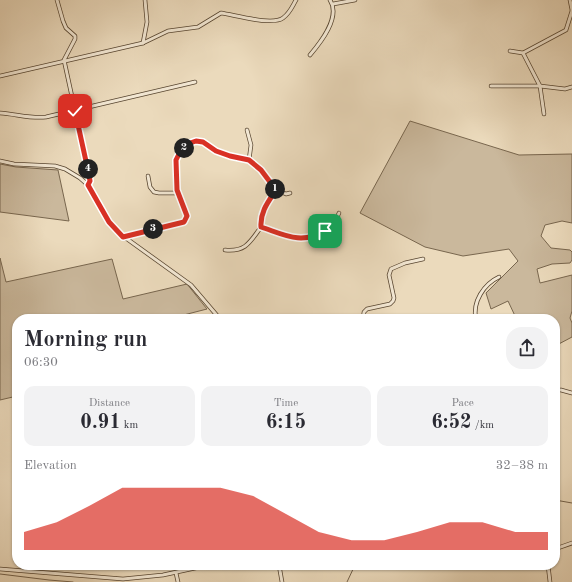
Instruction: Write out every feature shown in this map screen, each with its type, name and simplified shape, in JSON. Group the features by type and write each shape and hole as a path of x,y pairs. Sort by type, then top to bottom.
{"street":[{"path":"57,0 66,28 75,36 75,39 64,60 89,175 90,181 88,185"},
{"path":"143,43 147,22 144,0"},
{"path":"0,76 143,43 168,31 198,27 221,13 270,21 282,19 290,11 296,0"},
{"path":"310,55 326,35 332,19 333,4 330,0"},
{"path":"333,4 355,0"},
{"path":"510,52 523,53 566,30 572,10 570,0"},
{"path":"523,53 540,86 544,114"},
{"path":"0,113 35,118 75,111 195,82"},
{"path":"492,86 572,88"},
{"path":"247,130 252,145 249,160"},
{"path":"123,237 184,222 187,216 178,193 176,160 181,150 187,144 196,141 203,142 216,151 249,160 261,170 276,190 286,194 290,193"},
{"path":"0,161 14,164 55,166 65,169 80,178 88,185 109,222 123,237 191,285 216,314"},
{"path":"148,176 150,187 154,192 178,193"},
{"path":"225,250 234,251 242,249 248,244 261,227 260,220 266,203 276,190"},
{"path":"261,227 294,238 306,239 315,237 325,231 336,219 339,213"},
{"path":"364,314 367,309 390,304 394,301 389,275 391,269 405,263 423,259"},
{"path":"476,314 475,308 479,297 490,283 500,277"},
{"path":"560,390 572,393"},
{"path":"560,547 572,543"},
{"path":"0,569 12,570"},
{"path":"12,570 123,579 150,577 188,570"},
{"path":"280,570 282,582"},
{"path":"549,570 550,582"},
{"path":"176,573 178,582"}],"shaded area":[{"path":"410,121 519,155 572,154 572,223 562,221 545,225 541,236 551,248 570,250 572,252 572,260 570,263 552,264 537,269 540,283 572,275 572,311 570,318 572,323 572,337 560,343 560,314 514,314 508,301 491,309 486,293 518,261 509,249 463,256 425,247 360,213"},
{"path":"0,164 16,167 58,170 69,221 0,212"},
{"path":"0,258 6,282 112,259 123,299 187,284 207,309 188,314 12,314 12,397 0,400"}],"waterway":[{"path":"560,501 572,503"},
{"path":"347,582 353,570"},
{"path":"0,574 73,582"}],"route":[{"path":"75,111 89,175 90,181 88,185 109,222 123,237 184,222 187,216 177,190 176,160 181,150 187,144 196,141 203,142 216,151 249,160 261,170 272,183 276,190 266,203 260,220 261,227 294,238 306,239 315,237 325,231"}]}
